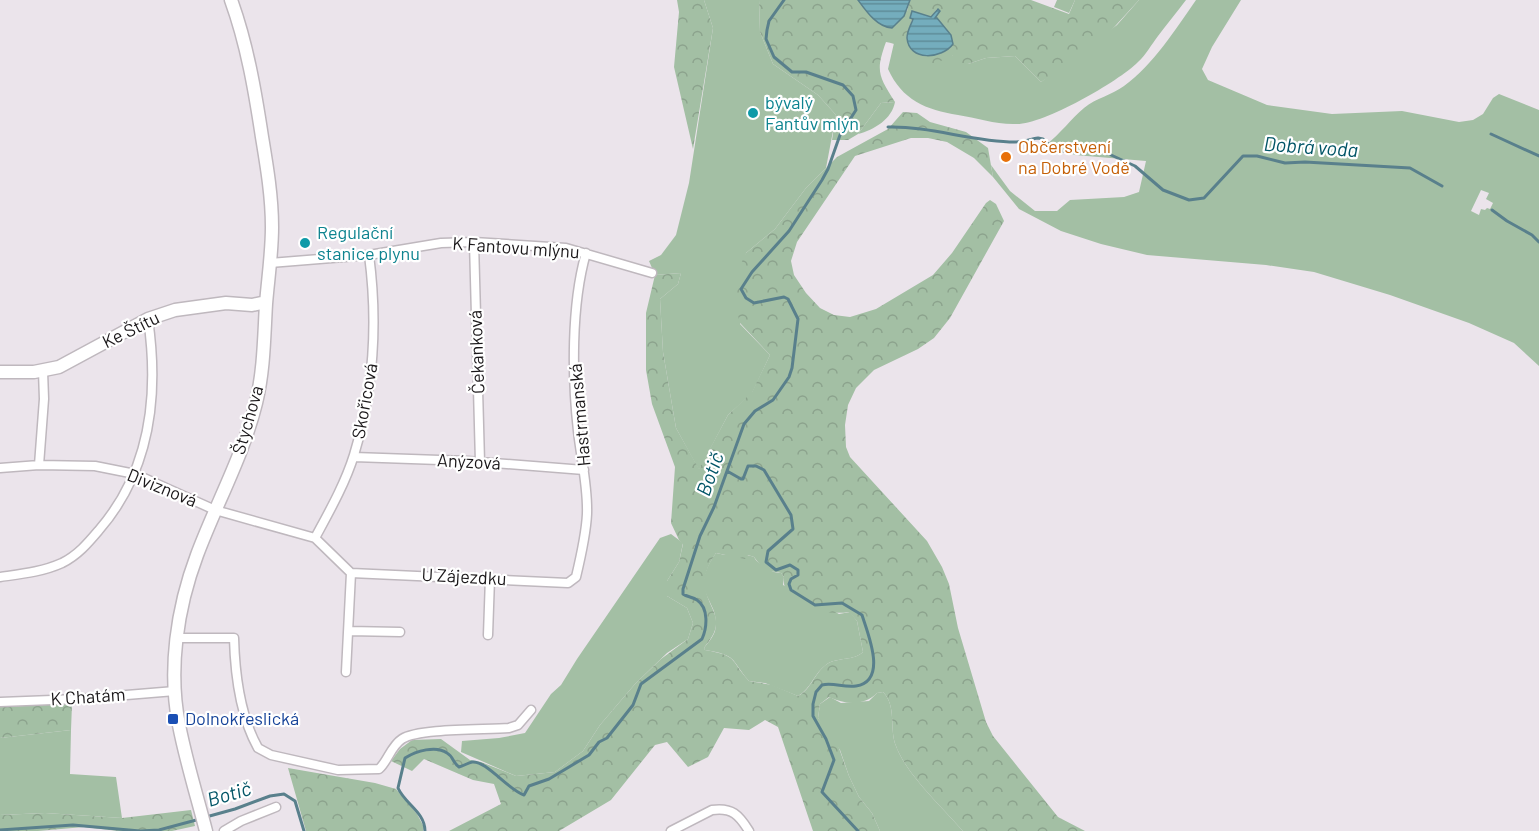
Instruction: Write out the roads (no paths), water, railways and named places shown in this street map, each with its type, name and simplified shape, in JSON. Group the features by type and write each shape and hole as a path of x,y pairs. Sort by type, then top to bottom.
{"street":[{"name":"Štychova","path":"206,831 179,724 175,691 177,638 183,603 196,558 244,445 256,402 264,357 272,197 256,98 246,51 231,0"},
{"name":"K Fantovu mlýnu","path":"270,263 369,255 441,243 474,242 566,248 652,273"},
{"name":"Čekanková","path":"474,242 480,462"},
{"name":"Hastrmanská","path":"576,577 587,514 576,403 575,361 579,291 586,253"},
{"name":"Skořicová","path":"315,538 354,457 363,419 374,348 374,298 369,255"},
{"name":"Ke Štítu","path":"0,372 43,371 58,367 147,319 175,310 226,303 252,305 266,302"},
{"path":"0,577 33,573 80,552 116,510 135,474 153,395 153,352 147,319"},
{"path":"39,465 44,399 43,371"},
{"name":"Anýzová","path":"354,457 480,462 584,470"},
{"name":"Diviznová","path":"0,468 95,465 135,474 215,510"},
{"path":"215,510 315,538 351,573 346,672"},
{"name":"U Zájezdku","path":"351,573 568,583 576,577"},
{"path":"488,635 490,578"},
{"path":"349,631 400,632"},
{"path":"177,638 234,638 235,665 243,705 258,748 270,755 338,770 379,770 402,739 433,733 509,728 518,725 531,710"},
{"name":"K Chatám","path":"0,702 78,699 175,691"},
{"path":"224,831 250,817 276,807"},
{"path":"671,831 712,810 719,809 729,809 740,816 749,831"}],"water":[{"path":"858,0 910,0 904,16 892,28 877,22"},
{"path":"938,9 940,11 935,18 951,35 953,44 948,49 934,55 927,56 913,51 907,38 913,19 910,18 912,11 931,17"}],"waterway":[{"name":"Botič","path":"425,831 422,819 398,788 405,758 415,753 437,749 449,754 459,767 472,762 484,766 524,795 529,786 549,779 589,755 599,742 607,738 633,705 641,684 702,639 706,624 704,608 697,600 683,594 683,589 700,536 714,507 744,424 755,411 773,400 789,377 798,319 788,299 784,297 754,303 746,298 741,289 752,272 789,231 822,180 840,135 856,110 853,96 843,85 806,72 792,72 774,57 766,39 767,30 769,21 784,0"},
{"name":"Dobrá voda","path":"888,127 920,129 983,140 1018,142 1038,138 1043,139 1056,151 1079,152 1098,149 1135,166 1163,190 1189,200 1204,198 1243,156 1257,156 1285,163 1410,168 1442,186"},
{"path":"1491,134 1539,156"},
{"name":"Dobrá voda","path":"1492,210 1532,235 1539,242"},
{"path":"727,471 743,479 748,466 756,466 764,470 791,515 793,529 768,551 766,562 776,570 790,565 798,570 798,575 791,579 789,584 791,590 815,605 842,603 862,615 873,656 874,666 871,675 866,682 856,686 822,685 816,692 813,704 813,716 826,739 834,760 822,792 858,831"},
{"name":"Botič","path":"206,817 270,796 284,794 295,801 304,831"},
{"name":"Botič","path":"140,831 159,830 200,819"},
{"name":"Botič","path":"0,830 73,825 140,831"}],"place":[{"name":"bývalý Fantův mlýn","path":"753,113"},
{"name":"Občerstvení na Dobré Vodě","path":"1006,157"},
{"name":"Regulační stanice plynu","path":"305,243"},
{"name":"Dolnokřeslická","path":"173,719"}]}
